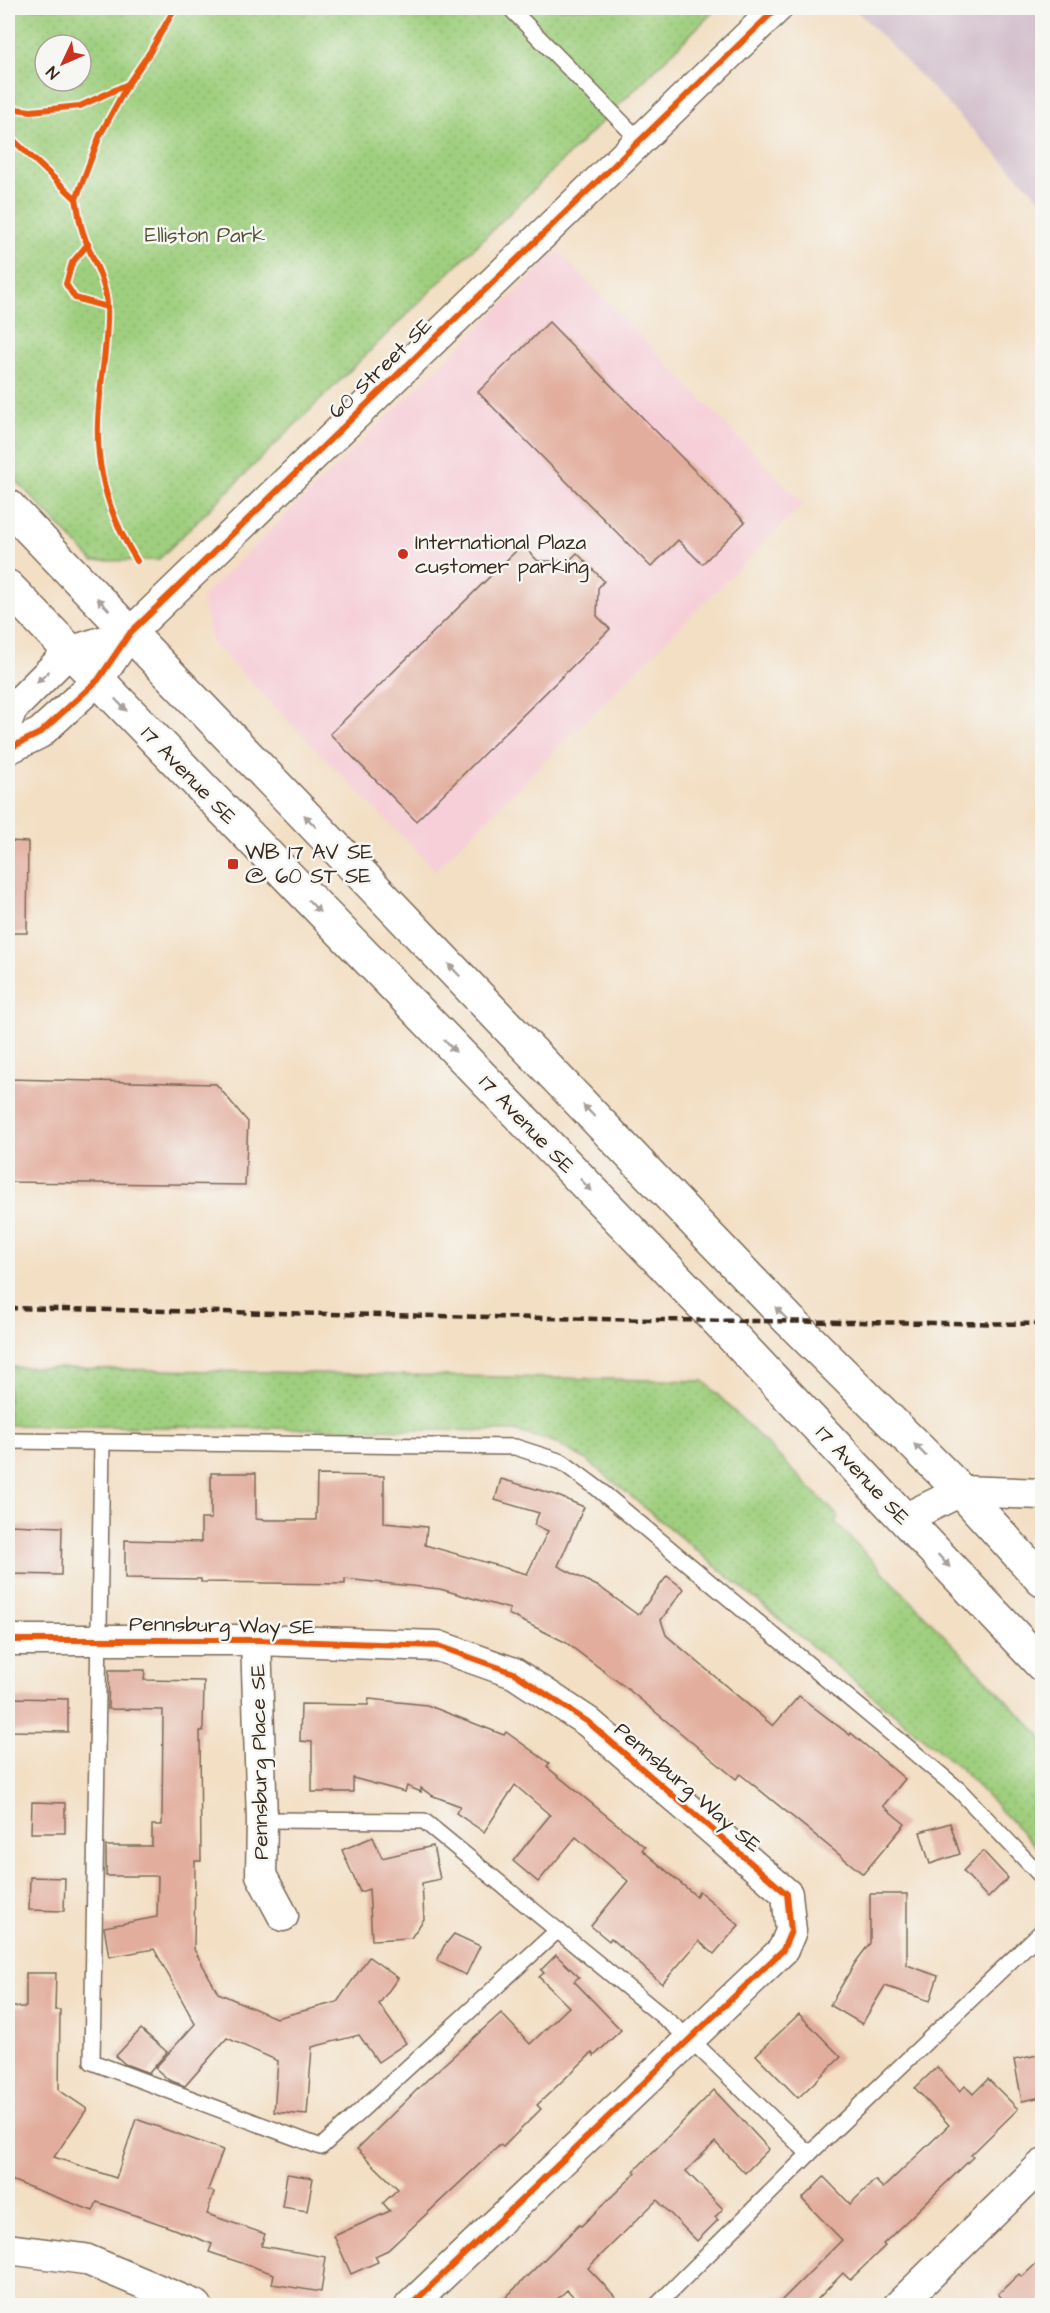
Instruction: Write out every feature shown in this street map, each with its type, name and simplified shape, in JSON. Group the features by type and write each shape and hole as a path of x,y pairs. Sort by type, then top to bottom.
{"main road":[{"path":"8,506 780,1312 961,1491 1042,1580"},
{"name":"17 Avenue SE","path":"8,587 717,1320 1042,1665"}],"street":[{"name":"60 Street SE","path":"8,748 40,733 98,680 130,633 777,8"},
{"name":"60 Street SE","path":"8,719 12,709 69,652 130,633"},
{"path":"904,1519 961,1491 1042,1494"},
{"name":"Pennsburg Way SE","path":"8,1640 256,1640 438,1646 514,1673 588,1722 787,1894 791,1931 783,1950 410,2306"},
{"name":"Pennsburg Place SE","path":"256,1640 262,1820 261,1875 283,1916"},
{"path":"898,2306 1042,2165"},
{"path":"8,2249 85,2259 197,2306"}],"lane":[{"path":"510,8 640,141"},
{"path":"8,1441 515,1447 562,1462 597,1488 959,1790 1042,1877"},
{"path":"102,1443 92,2062 321,2147 558,1930"},
{"path":"262,1820 424,1821 689,2038 809,2154"},
{"path":"656,2306 809,2154 1042,1930"}],"shaded area":[{"path":"854,8 1042,8 1042,201"},
{"path":"558,251 803,504 435,870 211,642 202,597"}],"green space":[{"name":"Elliston Park","path":"8,8 717,8 158,560 93,561 8,472"},
{"path":"8,1367 704,1381 839,1517 835,1522 1042,1737 1042,1853 960,1768 587,1460 554,1442 515,1431 8,1425"}],"building":[{"path":"549,322 745,522 702,564 678,540 651,567 478,392"},
{"path":"522,545 538,561 569,561 577,553 604,581 598,588 597,616 610,629 416,821 330,734"},
{"path":"8,841 28,842 27,933 8,933"},
{"path":"8,1079 216,1084 248,1122 245,1185 8,1182"},
{"path":"211,1473 256,1473 256,1519 266,1520 316,1520 317,1475 384,1476 384,1523 427,1527 425,1545 527,1574 548,1531 534,1525 539,1513 495,1500 501,1479 553,1494 584,1507 558,1566 601,1588 638,1615 667,1576 684,1589 661,1620 666,1635 773,1726 799,1696 850,1735 851,1733 905,1779 883,1806 905,1824 863,1874 740,1774 736,1779 629,1690 565,1642 508,1614 510,1609 440,1589 345,1579 345,1584 201,1582 201,1579 125,1578 125,1540 201,1542 201,1519 211,1519"},
{"path":"8,1525 62,1527 61,1575 8,1574"},
{"path":"109,1670 145,1670 144,1680 204,1681 203,1731 200,1731 201,1861 195,1861 194,1949 218,1993 276,2018 337,2002 369,1957 398,1978 379,2004 406,2043 378,2062 359,2035 312,2047 307,2115 274,2112 278,2061 227,2038 185,2086 169,2080 155,2068 195,2024 154,1949 109,1957 104,1927 157,1917 158,1876 106,1876 106,1846 152,1846 152,1825 162,1825 163,1710 108,1709"},
{"path":"8,1698 68,1699 68,1732 8,1731"},
{"path":"369,1699 427,1705 504,1735 506,1732 549,1763 547,1767 645,1847 642,1850 696,1896 699,1891 739,1925 714,1954 699,1941 662,1984 611,1938 609,1941 591,1926 628,1881 576,1837 538,1882 513,1861 550,1815 515,1785 484,1832 456,1813 460,1806 431,1795 421,1788 421,1792 407,1786 405,1792 353,1778 353,1792 312,1792 312,1742 300,1741 301,1704 368,1705"},
{"path":"32,1802 65,1803 65,1833 31,1833"},
{"path":"950,1823 960,1854 930,1864 920,1832"},
{"path":"373,1837 382,1858 433,1846 440,1879 422,1883 424,1919 411,1938 372,1940 369,1889 360,1892 342,1850"},
{"path":"983,1851 1008,1878 988,1898 963,1871"},
{"path":"30,1877 65,1878 64,1911 29,1910"},
{"path":"870,1894 907,1894 907,1965 938,1976 930,2001 885,1986 862,2024 830,2005 870,1943"},
{"path":"454,1934 480,1946 466,1975 437,1961 444,1946"},
{"path":"556,1955 579,1977 574,1981 621,2030 594,2056 592,2053 537,2105 541,2109 503,2147 500,2145 388,2250 375,2256 378,2262 351,2274 334,2236 390,2211 383,2203 398,2189 357,2149 430,2077 501,2013 530,2044 569,2007 539,1977 544,1973 541,1970"},
{"path":"26,1973 56,1973 55,2010 60,2010 59,2090 87,2109 54,2157 116,2178 136,2119 223,2150 208,2190 214,2192 207,2214 265,2234 261,2246 326,2257 321,2292 272,2284 274,2274 209,2252 212,2244 166,2226 97,2202 93,2211 8,2179 8,2007 26,2007"},
{"path":"799,2014 841,2057 798,2098 756,2055"},
{"path":"141,2029 167,2052 149,2073 125,2064 116,2056"},
{"path":"1042,2054 1042,2097 1022,2101 1014,2060"},
{"path":"937,2067 960,2091 965,2086 973,2094 988,2079 1018,2109 850,2280 843,2273 811,2306 776,2306 842,2240 802,2199 824,2177 850,2204 875,2180 883,2188 949,2125 915,2088"},
{"path":"714,2090 769,2149 745,2173 715,2142 686,2171 723,2209 715,2217 718,2220 697,2241 657,2200 588,2268 624,2306 583,2306 567,2290 550,2306 497,2306 579,2225 581,2226 636,2173 634,2171"},
{"path":"287,2174 313,2178 307,2211 282,2207"},
{"path":"1042,2258 1042,2306 1010,2306 998,2294 1019,2274 1022,2277"}],"railway":[{"path":"8,1308 656,1320 1042,1324"}],"cycle path":[{"path":"8,108 31,111 80,106 128,84 150,52 175,8"},
{"path":"8,749 40,733 98,680 130,633 777,8"},
{"path":"8,135 76,199 100,135 128,84"},
{"path":"76,199 81,226 100,274 107,304 107,334 98,423 102,478 112,512 137,561"},
{"path":"88,244 72,263 66,284 75,298 107,307"},
{"path":"8,1640 256,1640 438,1646 514,1673 588,1722 787,1894 791,1931 783,1950 410,2306"}],"place":[{"name":"International Plaza customer parking","path":"403,554"},
{"name":"WB 17 AV SE @ 60 ST SE","path":"233,864"}]}
